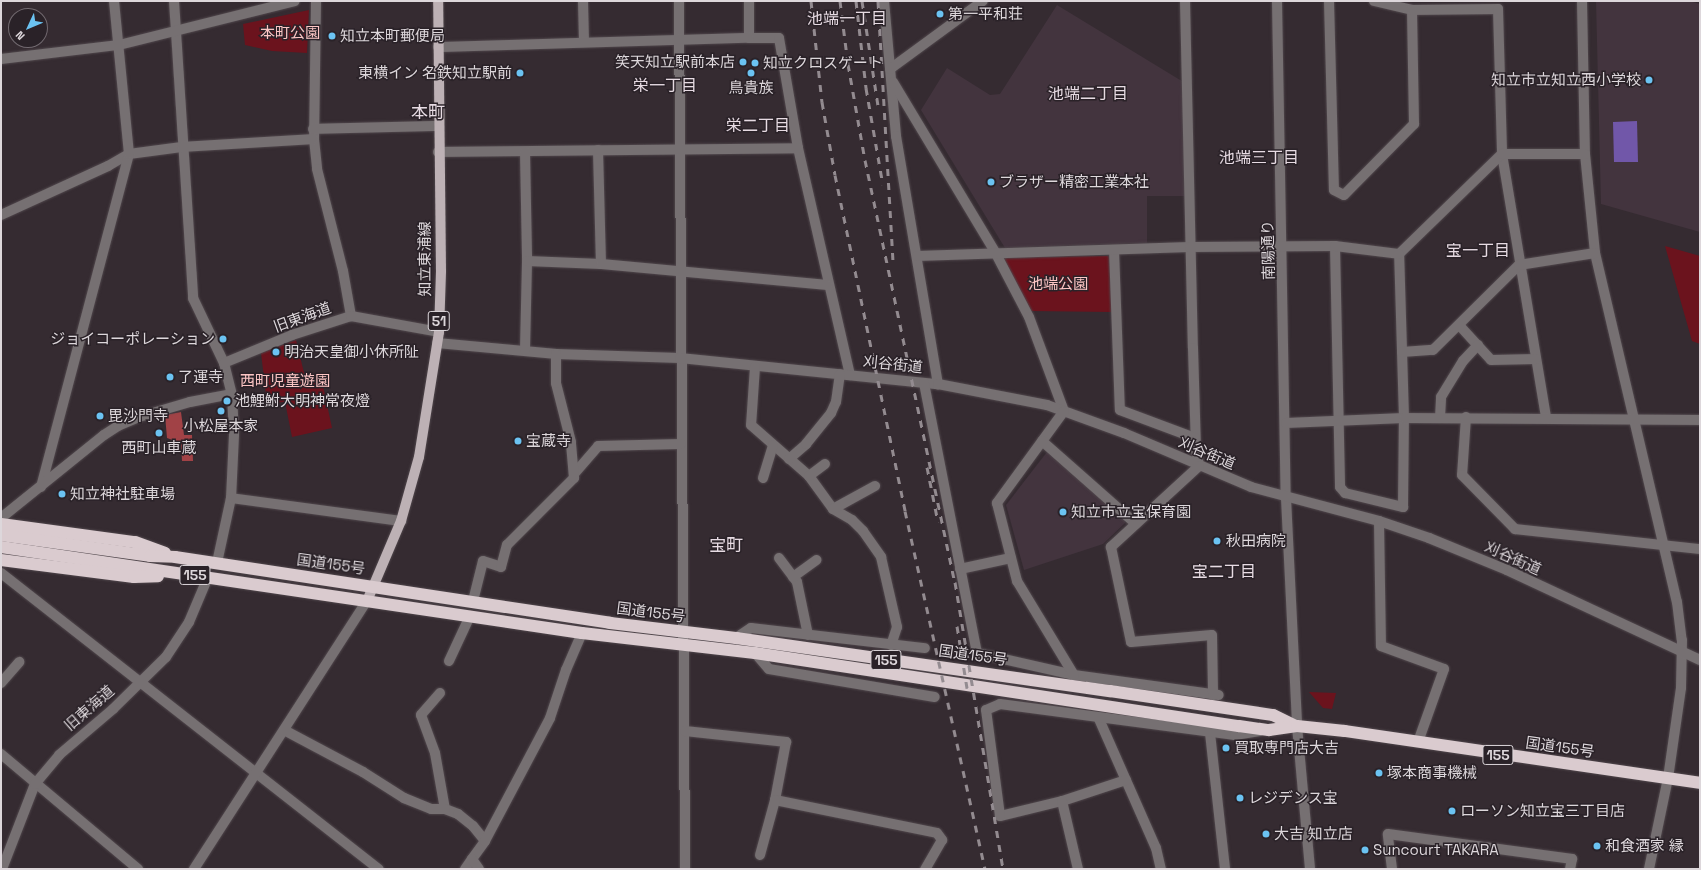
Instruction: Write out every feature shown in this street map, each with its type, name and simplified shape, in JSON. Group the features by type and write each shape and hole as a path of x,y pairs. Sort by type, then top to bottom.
{"highway":[{"name":"155","path":"1,524 135,542 175,556"},
{"name":"国道155号","path":"1,535 24,544 175,573 470,616 582,634 755,653 1269,730 1297,726 1700,783"},
{"name":"国道155号","path":"1,547 24,544 150,556 175,556 217,564 376,586 610,623 736,638 1272,715 1297,726"},
{"name":"155","path":"1,560 134,577 175,573"}],"main road":[{"name":"知立東浦線","path":"367,601 376,586 401,521 419,457 439,332 441,271 438,152 438,1"}],"street":[{"path":"40,487 129,154 114,1"},
{"path":"174,1 182,147 193,298 224,363 232,394 234,435 232,498 217,564"},
{"path":"1,59 119,45 176,32 295,1"},
{"name":"旧東海道","path":"224,363 292,335 351,316 343,271 318,169 314,134 316,1"},
{"path":"583,1 584,41"},
{"path":"679,1 682,273 680,358 685,730 685,869"},
{"path":"749,1 749,38"},
{"path":"884,1 896,136 938,384"},
{"path":"890,74 983,1"},
{"path":"924,383 976,653 1074,675 1216,695 1212,635 1131,642 1111,548 1199,466 1195,438 1185,1"},
{"name":"南陽通り","path":"1277,1 1283,247 1286,498 1297,726 1310,869"},
{"path":"1329,1 1334,190 1344,195 1414,124 1412,10"},
{"path":"1374,1 1412,10 1498,9 1502,154 1519,265 1546,417"},
{"path":"1582,1 1585,154 1595,253 1677,602 1683,653 1681,688 1668,778 1649,869"},
{"path":"438,47 680,38 779,38 798,148 828,285 850,375"},
{"path":"890,74 995,252 1029,317 1064,411 997,503 1017,581 1074,675"},
{"path":"1,215 108,166 129,154 182,147 314,134 439,126"},
{"path":"438,152 798,148"},
{"path":"598,150 601,264"},
{"path":"525,152 527,261 525,350"},
{"path":"1335,246 1340,487 1345,493 1403,507 1404,418 1399,254 1502,154 1585,154"},
{"path":"917,256 995,252 1190,247 1335,246 1399,254"},
{"path":"1114,250 1120,410 1195,438"},
{"path":"1402,352 1433,350 1519,265 1595,253"},
{"path":"527,261 601,264 682,273 828,285"},
{"path":"351,316 439,332"},
{"path":"1459,325 1491,360 1536,359"},
{"name":"刈谷街道","path":"437,343 556,354 680,358 755,367 850,375 938,384 1047,405 1124,433 1251,487 1286,498 1379,521 1429,538 1507,570 1700,660"},
{"path":"1440,418 1441,397 1463,361 1478,345"},
{"path":"473,601 483,561 501,567 507,545 574,478 571,442 556,383 556,354"},
{"path":"755,367 751,425 809,476 833,509 852,520 863,531 880,557 897,627 891,644"},
{"path":"789,459 806,444 831,413 836,402 840,374"},
{"path":"1,518 104,435 118,426 139,417 182,404 232,394"},
{"path":"1286,423 1466,417 1700,420"},
{"path":"1466,417 1462,475 1515,529 1664,543 1700,549"},
{"path":"1042,441 1136,524"},
{"path":"574,474 598,446 681,444"},
{"path":"763,478 773,445"},
{"path":"809,476 825,464"},
{"path":"833,509 875,486"},
{"path":"232,498 401,521"},
{"path":"1379,521 1381,646 1444,669 1418,742"},
{"path":"779,558 797,582 808,634"},
{"path":"960,569 1011,558"},
{"path":"793,577 816,560"},
{"path":"1,573 379,869"},
{"name":"旧東海道","path":"2,869 35,784 59,755 166,657 196,608 208,577"},
{"path":"194,869 367,601"},
{"path":"449,661 470,616"},
{"path":"736,638 751,628 925,648"},
{"path":"465,869 486,841 550,718 566,670 582,634"},
{"path":"755,653 769,669 935,697"},
{"path":"1,683 19,662"},
{"path":"440,693 421,715 435,753 445,810"},
{"path":"1126,780 1062,801 1000,816 986,710 1000,704 1099,719 1235,735 1269,730"},
{"path":"1099,719 1156,848 1160,869"},
{"path":"284,730 363,772 404,798 431,809 445,810 458,814 473,826 486,841"},
{"path":"685,730 786,742 775,800 760,855"},
{"path":"1210,732 1225,869"},
{"path":"1,754 138,869"},
{"path":"775,800 937,833 942,840 925,869"},
{"path":"1062,801 1078,869"},
{"path":"1392,869 1388,834 1572,859 1570,869"},
{"path":"472,859 479,869"}],"shaded area":[{"name":"知立市立知立西小学校","path":"1596,1 1689,1 1700,4 1700,232 1601,204"},
{"path":"1057,5 1185,83 1186,196 1147,196 1147,243 1005,248 921,110 947,68 990,95 1000,94"},
{"path":"1637,121 1638,162 1614,162 1613,122"},
{"path":"181,412 184,435 192,435 193,461 182,461 181,443 167,438 165,415"},
{"name":"知立市立宝保育園","path":"1047,452 1125,518 1125,523 1103,544 1024,570 1006,505"}],"green space":[{"name":"本町公園","path":"309,10 307,53 272,51 245,45 243,24"},
{"path":"1665,246 1700,256 1700,344 1692,341"},
{"name":"池端公園","path":"1108,256 1111,259 1112,312 1030,311 1003,257"},
{"name":"西町児童遊園","path":"296,340 307,385 322,381 332,428 292,437 285,402 267,403 261,353"},
{"path":"1309,692 1336,693 1332,709 1323,708"}],"railway":[{"path":"811,1 822,102 835,175 905,511 985,869"},
{"path":"840,1 848,64 865,160 955,582 1003,869"},
{"path":"856,1 866,88 883,185"},
{"path":"862,1 878,105"},
{"path":"878,1 893,263"},
{"path":"927,467 938,522"},
{"path":"957,626 967,688"}],"place":[{"name":"第一平和荘","path":"940,14"},
{"name":"知立本町郵便局","path":"332,36"},
{"name":"笑天知立駅前本店","path":"743,62"},
{"name":"知立クロスゲート","path":"755,63"},
{"name":"東横イン 名鉄知立駅前","path":"520,73"},
{"name":"鳥貴族","path":"751,73"},
{"name":"知立市立知立西小学校","path":"1649,80"},
{"name":"ブラザー精密工業本社","path":"991,182"},
{"name":"ジョイコーポレーション","path":"223,339"},
{"name":"明治天皇御小休所阯","path":"276,352"},
{"name":"了運寺","path":"170,377"},
{"name":"池鯉鮒大明神常夜燈","path":"227,401"},
{"name":"小松屋本家","path":"221,411"},
{"name":"毘沙門寺","path":"100,416"},
{"name":"西町山車蔵","path":"159,433"},
{"name":"宝蔵寺","path":"518,441"},
{"name":"知立神社駐車場","path":"62,494"},
{"name":"知立市立宝保育園","path":"1063,512"},
{"name":"秋田病院","path":"1217,541"},
{"name":"買取専門店大吉","path":"1226,748"},
{"name":"塚本商事機械","path":"1379,773"},
{"name":"レジデンス宝","path":"1240,798"},
{"name":"ローソン知立宝三丁目店","path":"1452,811"},
{"name":"大吉 知立店","path":"1266,834"},
{"name":"和食酒家 縁","path":"1597,846"},
{"name":"Suncourt TAKARA","path":"1365,850"}],"district":[{"name":"池端一丁目","path":"847,19"},
{"name":"栄一丁目","path":"665,86"},
{"name":"池端二丁目","path":"1088,94"},
{"name":"本町","path":"428,113"},
{"name":"栄二丁目","path":"758,126"},
{"name":"池端三丁目","path":"1259,158"},
{"name":"宝一丁目","path":"1478,251"},
{"name":"宝町","path":"726,546"},
{"name":"宝二丁目","path":"1224,572"}]}
